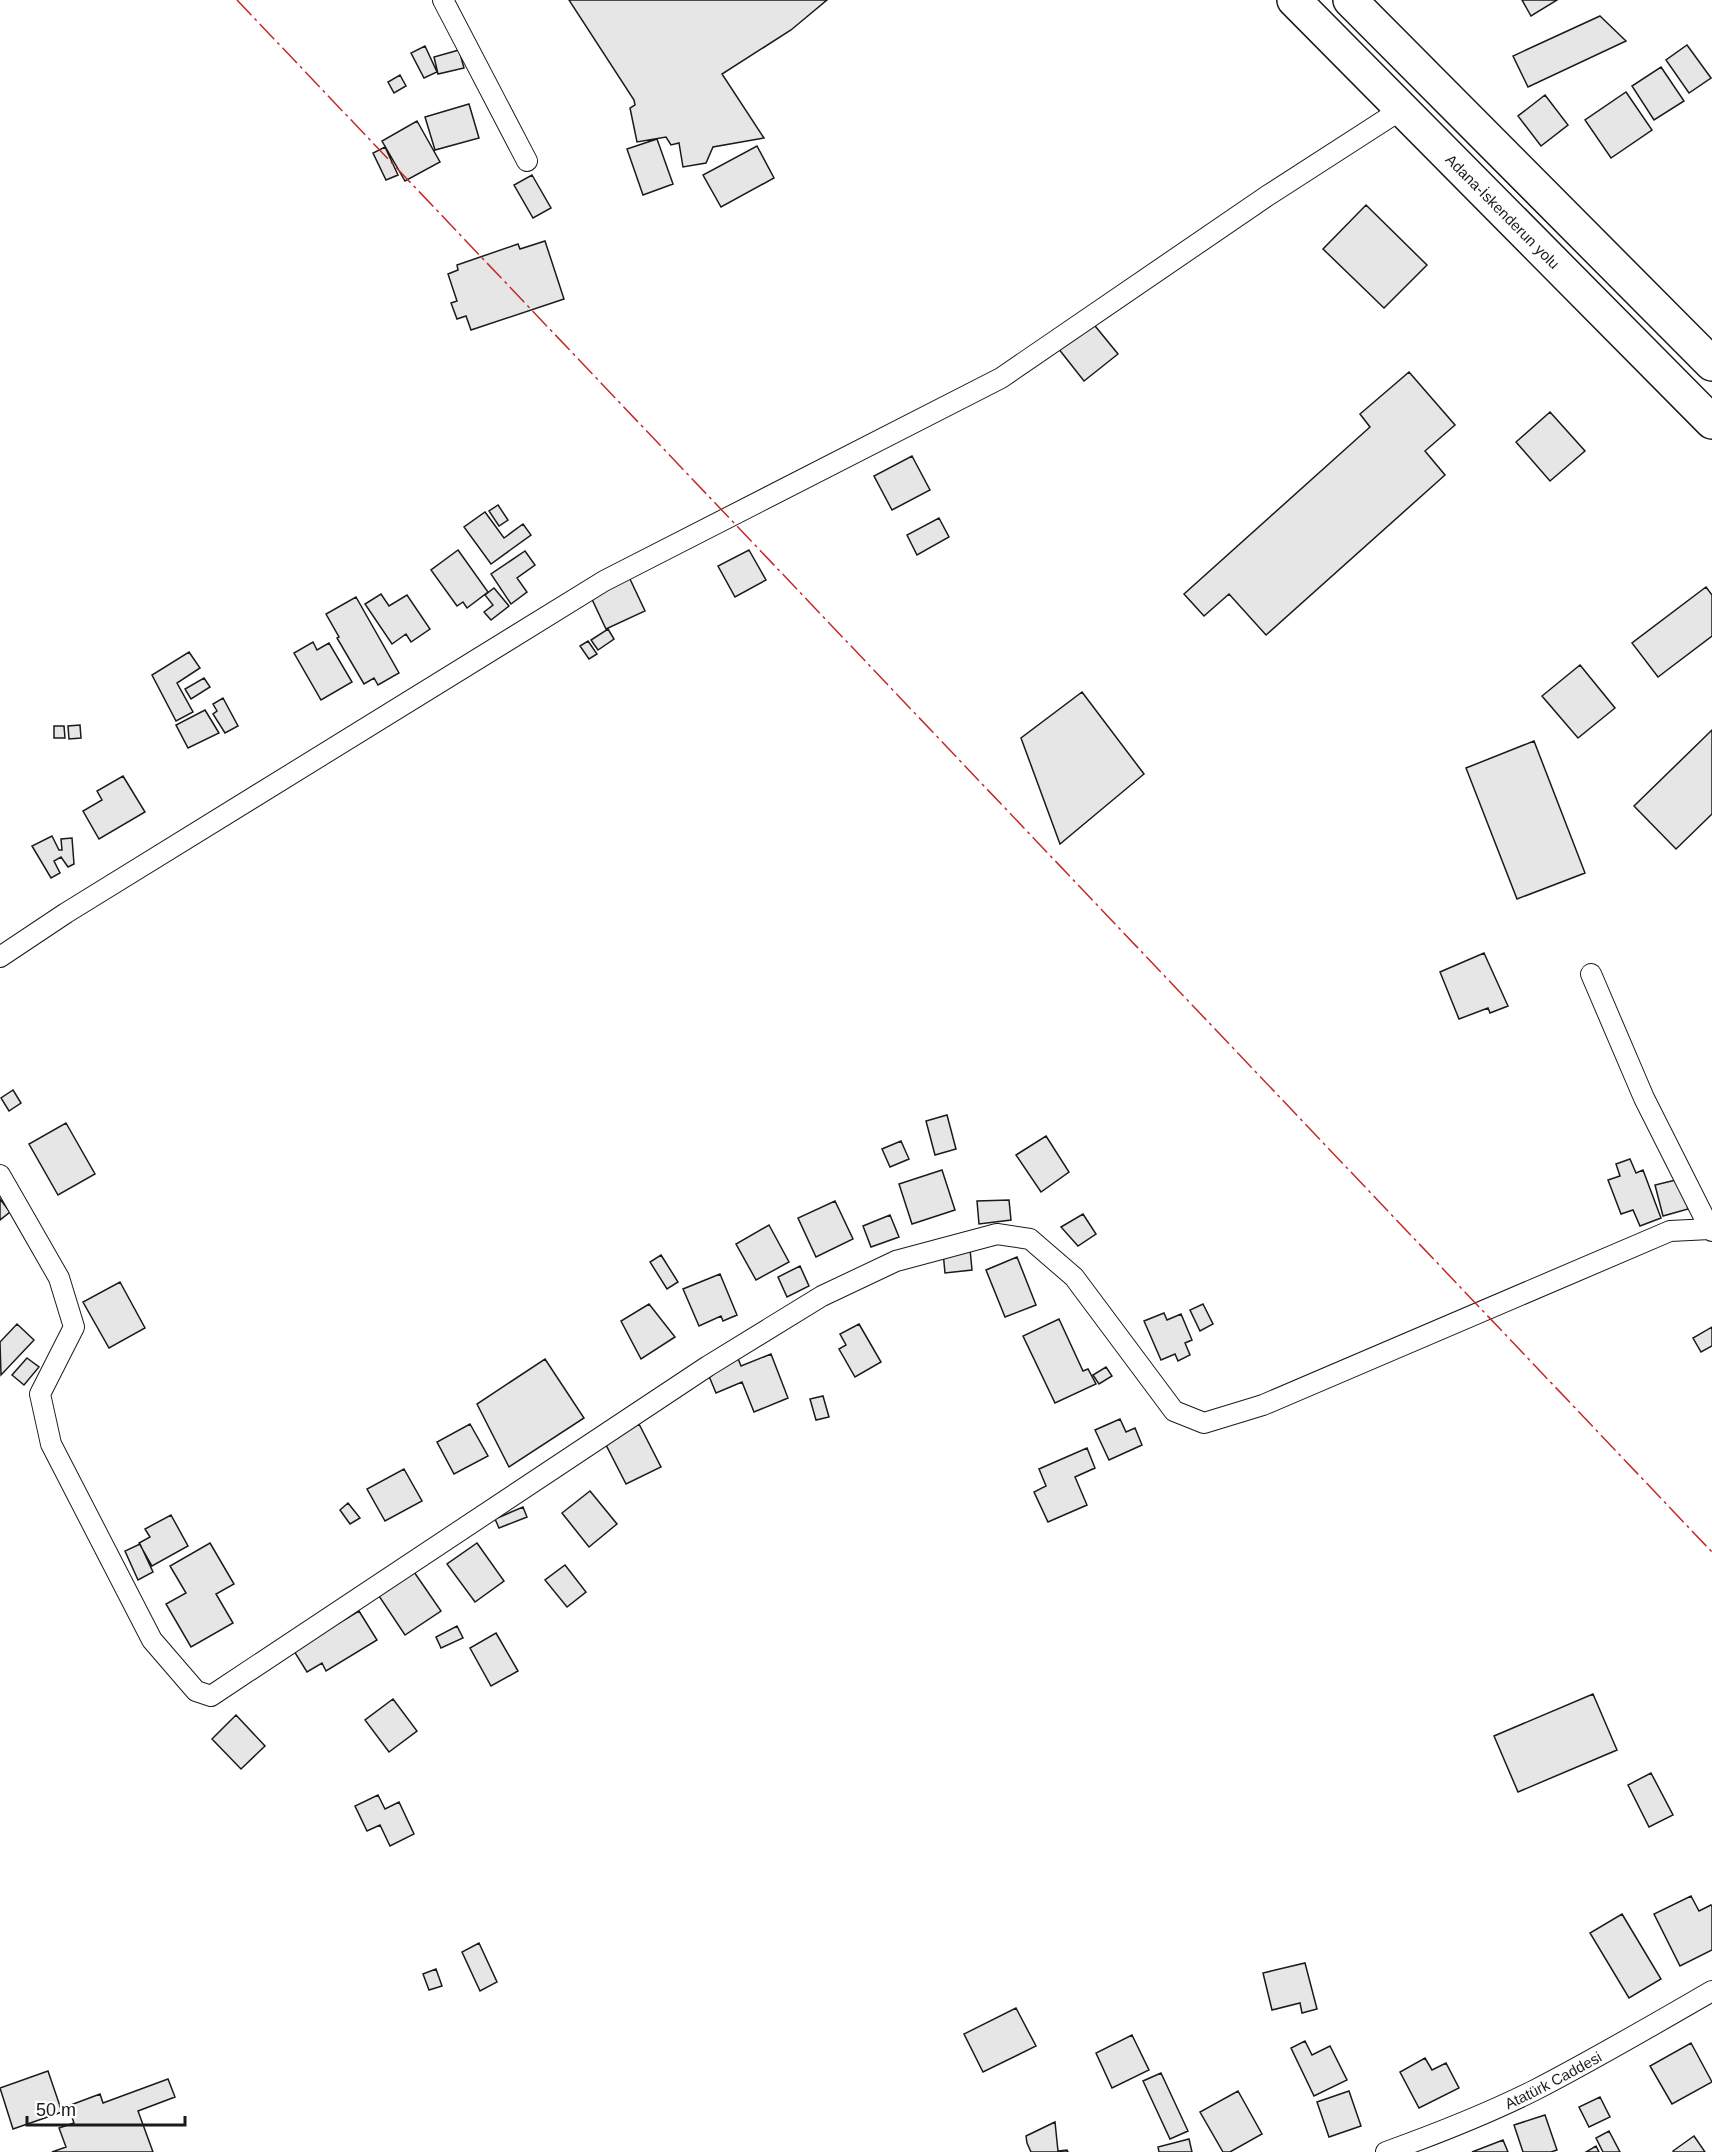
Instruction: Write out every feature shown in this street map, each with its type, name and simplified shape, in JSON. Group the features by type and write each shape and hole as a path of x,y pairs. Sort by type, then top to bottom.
{"highway":[{"name":"Adana-İskenderun yolu","path":"1294,0 1712,423"},
{"path":"1350,0 1712,364"}],"street":[{"path":"443,0 527,161"},
{"path":"0,957 76,907 604,581 1001,378 1268,196 1402,109"},
{"path":"0,1175 59,1278 74,1327 40,1394 51,1444 153,1640 196,1691 211,1696 708,1366 822,1296 896,1261 997,1234 1030,1239 1074,1277 1174,1411 1204,1423 1263,1405 1670,1231 1711,1230 1644,1098 1591,974"},
{"name":"Atatürk Caddesi","path":"1386,2152 1435,2134 1533,2091 1712,1991"}],"building":[{"path":"569,0 827,0 791,30 722,74 764,138 713,147 706,163 683,167 679,143 671,145 666,137 637,142 630,108 635,105 634,100"},
{"path":"1522,0 1557,0 1531,16"},
{"path":"1600,16 1626,41 1528,87 1513,56"},
{"path":"1687,45 1711,78 1689,93 1666,60"},
{"path":"425,46 437,72 424,78 411,53"},
{"path":"459,50 464,68 438,74 434,57"},
{"path":"1661,67 1684,101 1654,120 1632,86"},
{"path":"400,75 406,86 394,93 388,82"},
{"path":"1626,92 1652,130 1611,158 1585,120"},
{"path":"1545,95 1568,125 1541,146 1518,116"},
{"path":"469,104 479,138 435,150 425,117"},
{"path":"417,121 440,162 405,181 382,141"},
{"path":"657,139 673,184 643,195 627,149"},
{"path":"757,146 774,178 721,207 703,175"},
{"path":"385,147 398,175 386,180 373,153"},
{"path":"532,175 551,208 533,218 514,185"},
{"path":"1366,205 1427,265 1384,308 1323,249"},
{"path":"545,241 564,299 471,330 466,316 457,319 451,303 457,301 448,274 458,270 457,265 518,244 520,249"},
{"path":"1091,321 1118,354 1084,381 1058,348"},
{"path":"1409,372 1455,425 1425,451 1445,475 1266,635 1229,594 1204,616 1184,594 1370,427 1360,414"},
{"path":"1550,412 1585,451 1550,481 1516,442"},
{"path":"912,456 930,490 892,510 874,476"},
{"path":"498,505 508,520 499,526 489,511"},
{"path":"485,512 504,538 523,524 531,535 491,564 464,527"},
{"path":"939,518 949,537 917,555 907,535"},
{"path":"458,550 488,592 467,608 463,602 457,606 431,570"},
{"path":"749,550 766,580 735,597 718,566"},
{"path":"525,551 535,565 517,578 527,592 511,604 491,574"},
{"path":"629,577 645,611 606,629 590,595"},
{"path":"1706,587 1712,595 1712,636 1658,677 1632,643"},
{"path":"494,588 509,606 491,620 484,612 493,605 485,595"},
{"path":"381,594 389,606 407,595 430,629 411,642 406,634 392,644 365,604"},
{"path":"356,597 399,673 378,685 374,678 364,684 326,614"},
{"path":"608,629 614,639 598,650 591,640"},
{"path":"588,641 597,654 589,659 580,646"},
{"path":"313,642 317,650 329,643 352,682 321,700 294,653"},
{"path":"189,652 200,668 177,683 193,712 176,721 152,675"},
{"path":"1580,665 1615,708 1578,738 1542,696"},
{"path":"204,678 210,687 191,699 185,689"},
{"path":"1082,692 1144,774 1060,844 1021,738"},
{"path":"223,698 238,726 225,733 213,714 217,711 213,704"},
{"path":"205,710 219,733 188,748 176,725"},
{"path":"80,725 81,738 69,739 68,726"},
{"path":"54,726 64,726 65,738 54,738"},
{"path":"1712,730 1712,814 1676,849 1634,806"},
{"path":"1534,741 1585,873 1517,899 1466,768"},
{"path":"123,776 145,812 99,839 83,811 102,800 97,791"},
{"path":"52,836 59,850 62,850 61,839 72,838 74,864 68,867 61,857 54,861 60,873 51,878 32,846"},
{"path":"1484,953 1508,1006 1490,1013 1488,1008 1459,1019 1440,972"},
{"path":"13,1090 21,1103 9,1111 1,1098"},
{"path":"947,1115 956,1149 935,1155 926,1121"},
{"path":"66,1123 95,1174 58,1195 29,1144"},
{"path":"1046,1136 1069,1172 1041,1192 1016,1155"},
{"path":"901,1141 909,1159 890,1167 882,1149"},
{"path":"1630,1159 1636,1173 1643,1170 1661,1218 1640,1226 1633,1210 1621,1214 1608,1180 1620,1176 1616,1164"},
{"path":"942,1170 955,1210 912,1224 899,1184"},
{"path":"1680,1179 1688,1209 1663,1216 1655,1185"},
{"path":"0,1199 10,1212 0,1220"},
{"path":"1009,1200 1011,1220 979,1224 977,1201"},
{"path":"835,1201 853,1239 816,1257 798,1218"},
{"path":"1083,1214 1096,1234 1078,1246 1061,1227"},
{"path":"890,1215 899,1237 871,1247 863,1226"},
{"path":"769,1225 789,1262 756,1280 736,1244"},
{"path":"970,1249 972,1270 945,1273 943,1252"},
{"path":"661,1255 678,1282 667,1289 650,1262"},
{"path":"1017,1257 1036,1305 1005,1317 986,1270"},
{"path":"800,1266 809,1286 787,1297 778,1277"},
{"path":"720,1274 737,1315 723,1321 721,1316 699,1326 683,1289"},
{"path":"120,1282 145,1328 109,1348 83,1302"},
{"path":"649,1304 675,1337 641,1359 621,1321"},
{"path":"1203,1304 1213,1324 1200,1331 1190,1310"},
{"path":"1164,1313 1167,1320 1181,1314 1192,1340 1185,1343 1190,1355 1178,1361 1175,1354 1161,1360 1144,1321"},
{"path":"1059,1319 1083,1371 1088,1369 1096,1384 1055,1403 1023,1336"},
{"path":"17,1324 34,1340 1,1375 0,1342"},
{"path":"859,1324 881,1362 855,1377 839,1349 846,1345 840,1334"},
{"path":"1712,1327 1712,1346 1701,1352 1693,1338"},
{"path":"771,1354 788,1398 754,1412 742,1382 716,1393 706,1369 737,1356 741,1366"},
{"path":"27,1358 39,1367 24,1385 12,1375"},
{"path":"545,1359 584,1418 509,1467 477,1404"},
{"path":"1106,1367 1112,1376 1099,1384 1093,1375"},
{"path":"823,1396 829,1417 816,1420 810,1399"},
{"path":"1120,1419 1126,1432 1135,1428 1142,1445 1109,1460 1095,1430"},
{"path":"470,1424 488,1456 454,1474 437,1442"},
{"path":"639,1424 661,1467 626,1484 604,1441"},
{"path":"1087,1448 1095,1468 1075,1477 1087,1505 1048,1522 1034,1492 1046,1486 1039,1469"},
{"path":"404,1469 422,1501 385,1521 367,1489"},
{"path":"590,1491 617,1524 589,1547 562,1513"},
{"path":"348,1503 360,1518 350,1524 340,1510"},
{"path":"523,1507 527,1517 499,1528 495,1519"},
{"path":"171,1515 188,1546 152,1566 139,1543 150,1537 145,1529"},
{"path":"210,1543 234,1584 216,1594 233,1623 191,1647 166,1604 186,1593 170,1566"},
{"path":"477,1543 504,1581 475,1602 447,1564"},
{"path":"140,1544 153,1572 138,1580 125,1551"},
{"path":"565,1565 586,1592 567,1607 545,1580"},
{"path":"412,1569 441,1611 405,1635 377,1593"},
{"path":"359,1611 377,1640 326,1671 322,1663 307,1672 289,1643 319,1635"},
{"path":"457,1626 463,1638 441,1648 436,1637"},
{"path":"496,1633 518,1671 491,1686 470,1648"},
{"path":"1593,1694 1617,1750 1518,1792 1494,1736"},
{"path":"393,1699 417,1731 389,1752 365,1720"},
{"path":"236,1715 265,1746 241,1769 212,1739"},
{"path":"1651,1773 1673,1815 1649,1827 1628,1785"},
{"path":"378,1795 385,1809 399,1802 414,1834 390,1846 380,1825 367,1831 355,1806"},
{"path":"1691,1896 1699,1911 1712,1906 1712,1950 1680,1966 1654,1914"},
{"path":"1622,1914 1661,1979 1629,1998 1590,1933"},
{"path":"479,1943 497,1982 480,1991 462,1952"},
{"path":"1305,1963 1317,2009 1302,2013 1300,2003 1272,2010 1263,1973"},
{"path":"436,1969 442,1986 429,1990 423,1974"},
{"path":"1016,2008 1036,2046 983,2072 964,2034"},
{"path":"1132,2035 1149,2070 1112,2088 1096,2053"},
{"path":"1305,2041 1312,2055 1330,2046 1347,2080 1314,2096 1291,2048"},
{"path":"1691,2043 1712,2082 1672,2104 1650,2066"},
{"path":"1425,2058 1432,2070 1446,2063 1459,2088 1419,2108 1400,2072"},
{"path":"48,2071 62,2112 13,2129 0,2088"},
{"path":"1161,2073 1188,2131 1170,2139 1143,2081"},
{"path":"168,2079 175,2097 138,2111 153,2152 52,2152 66,2147 59,2128 74,2123 68,2106 100,2094 103,2103"},
{"path":"1238,2091 1262,2134 1230,2152 1223,2152 1200,2112"},
{"path":"1349,2091 1361,2126 1329,2137 1317,2102"},
{"path":"1600,2097 1610,2117 1589,2127 1579,2107"},
{"path":"1545,2115 1557,2150 1523,2152 1514,2125"},
{"path":"1055,2122 1058,2151 1067,2150 1068,2152 1031,2152 1026,2136"},
{"path":"1609,2131 1620,2152 1603,2152 1596,2138"},
{"path":"1694,2136 1705,2152 1673,2151"},
{"path":"1189,2139 1192,2152 1159,2152 1158,2147"},
{"path":"1503,2140 1508,2152 1472,2152"},
{"path":"1596,2146 1599,2152 1586,2152"}],"power":[{"path":"237,0 1712,1552"}]}
